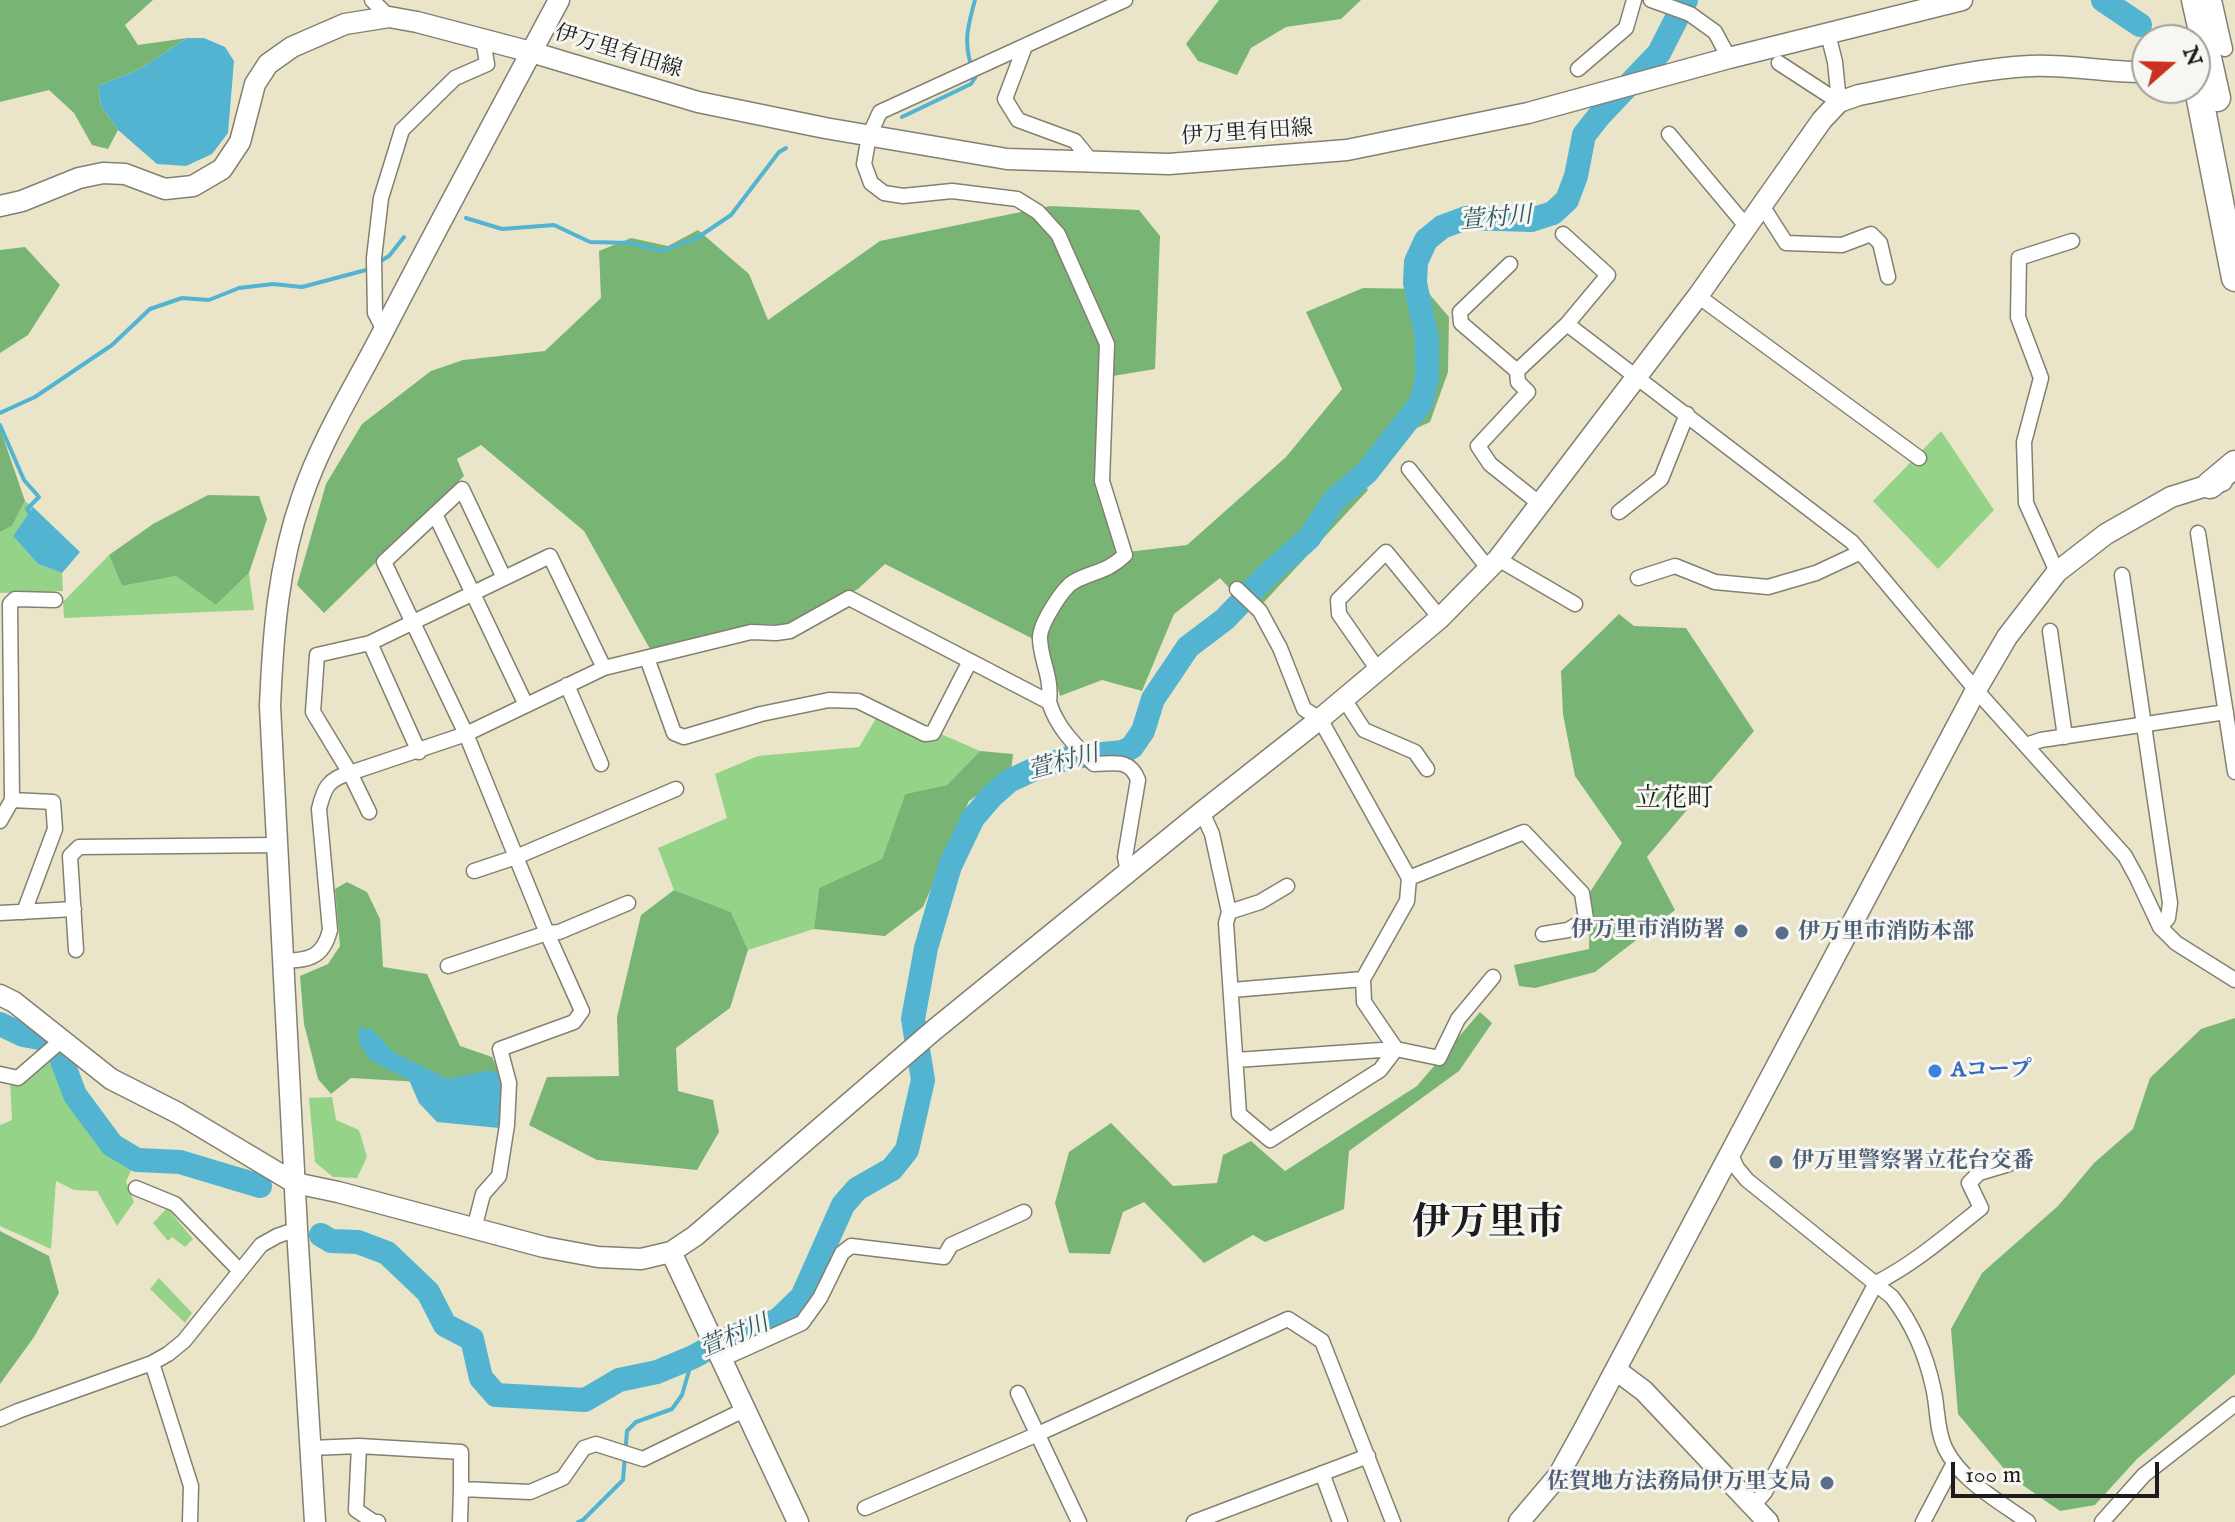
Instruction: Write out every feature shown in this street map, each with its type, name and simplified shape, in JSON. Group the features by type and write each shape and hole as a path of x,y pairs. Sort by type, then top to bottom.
{"highway":[{"path":"2178,0 2183,24"},
{"path":"2195,0 2226,99 2235,188"},
{"path":"2201,104 2235,278"},
{"path":"2227,483 2235,464"}],"street":[{"path":"372,0 389,17"},
{"path":"315,1522 270,706 273,634 284,560 302,496 328,436 559,0"},
{"path":"1125,0 880,112 869,136 864,164 871,183 884,193 903,196 952,191 1017,199 1038,212 1058,234 1107,344 1102,481 1125,555 1113,567 1072,582 1048,614 1039,637 1051,686 1049,702 1053,715 1094,764 1127,764 1138,780 1125,857 1128,872"},
{"path":"1578,69 1626,28 1634,0"},
{"path":"1651,0 1690,14 1715,32 1729,58"},
{"path":"2214,0 2225,49"},
{"name":"伊万里有田線","path":"389,17 531,52 698,102 869,136 1007,159 1169,164 1347,150 1528,113 1955,1"},
{"path":"0,206 22,201 79,178 103,173 125,174 165,189 193,186 222,169 240,142 255,84 268,64 292,47 345,24 389,17"},
{"path":"1828,34 1835,62 1839,102"},
{"path":"384,330 375,313 374,258 381,198 402,130 455,78 487,64 483,39"},
{"path":"1025,46 1005,99 1018,120 1075,141 1092,162"},
{"path":"1779,63 1839,102"},
{"path":"0,995 14,1002 57,1044 111,1079 178,1113 295,1183 544,1247 598,1257 641,1259 671,1252 695,1236 934,1030 1320,719 1440,618 1493,563 1540,504 1698,296 1822,120 1839,102 1859,95 1997,68 2035,66 2131,73"},
{"path":"1669,134 1746,226"},
{"path":"1761,204 1786,243 1842,245 1871,234 1880,243 1888,277"},
{"path":"1517,371 1567,324 1608,275 1563,234"},
{"path":"2057,572 2026,503 2024,442 2041,378 2018,317 2019,258 2072,241"},
{"path":"1510,264 1460,312 1461,323 1517,371 1518,382 1528,392 1478,446 1490,464 1540,504"},
{"path":"1698,296 1919,458"},
{"path":"1567,324 1852,542 1976,690 2125,856 2160,927 2176,943 2235,980"},
{"path":"1619,512 1661,479 1687,414"},
{"path":"1409,469 1493,563 1575,604"},
{"path":"1519,1522 1558,1476 2007,637 2057,572 2106,534 2171,497 2227,483"},
{"path":"474,1229 483,1194 499,1176 507,1125 509,1083 500,1049 574,1022 582,1011 466,734 384,562 462,489 504,578"},
{"path":"435,514 526,705"},
{"path":"2198,533 2235,772"},
{"path":"1378,670 1339,614 1338,600 1386,552 1440,618"},
{"path":"1638,578 1675,566 1715,582 1768,587 1816,573 1861,552"},
{"path":"369,812 350,773 313,712 317,655 370,643 550,556 604,668"},
{"path":"2122,575 2170,903 2168,918 2160,927"},
{"path":"1237,589 1260,611 1280,648 1304,709 1320,719 1409,878 1407,901 1363,979 1364,1002 1396,1049"},
{"path":"283,961 315,956 327,944 330,930 319,809 323,791 336,777 466,734 604,668 751,632 790,631 849,598 1049,702"},
{"path":"0,821 12,800 10,604 15,599 55,600"},
{"path":"2050,631 2065,737"},
{"path":"370,643 419,752"},
{"path":"647,658 674,733 684,737 761,714 829,700 858,701 925,734 933,733 970,661"},
{"path":"567,685 601,764"},
{"path":"1344,699 1364,730 1415,752 1427,769"},
{"path":"2026,745 2226,712"},
{"path":"474,871 516,857 676,789"},
{"path":"12,800 53,802 55,829 24,912"},
{"path":"1202,812 1212,834 1229,912 1226,923 1239,1114 1270,1140 1380,1070 1396,1049"},
{"path":"1409,878 1524,832 1582,893 1586,919 1568,930 1543,934"},
{"path":"76,950 70,856 79,847 278,845"},
{"path":"1229,912 1260,902 1287,886"},
{"path":"448,966 547,933 559,932 628,903"},
{"path":"0,913 74,909"},
{"path":"1236,1060 1396,1049 1439,1058 1458,1019 1493,977"},
{"path":"1232,990 1363,979"},
{"path":"0,1074 18,1078 57,1044"},
{"path":"1731,1155 1747,1180 1892,1297 1914,1333 1934,1388 1938,1425 1954,1463 1964,1475 2028,1522"},
{"path":"1753,1506 1772,1478 1876,1283 1936,1245 1981,1208 1969,1183 1979,1173 2009,1164"},
{"path":"136,1188 175,1204 240,1271"},
{"path":"722,1359 802,1323 820,1298 842,1253 851,1246 944,1257 951,1245 1024,1212"},
{"path":"0,1419 152,1363 168,1354 184,1341 261,1245 297,1229"},
{"path":"671,1252 798,1522"},
{"path":"865,1508 1038,1434 1288,1319 1322,1341 1393,1522"},
{"path":"152,1363 191,1486 190,1522"},
{"path":"1616,1370 1644,1391 1768,1522"},
{"path":"1018,1393 1079,1522"},
{"path":"2102,1522 2144,1475 2235,1404"},
{"path":"461,1489 530,1492 563,1478 584,1448 596,1444 643,1459 746,1409"},
{"path":"310,1448 359,1446 461,1452 460,1522"},
{"path":"359,1446 356,1510 378,1522"},
{"path":"1194,1522 1368,1456"},
{"path":"1923,1522 1954,1463"},
{"path":"1322,1473 1340,1522"}],"green space":[{"path":"0,0 153,0 125,25 138,45 187,38 140,69 98,86 101,106 118,130 108,149 92,145 74,113 49,90 0,102"},
{"path":"1219,0 1361,0 1341,19 1286,27 1251,48 1237,75 1198,61 1186,44"},
{"path":"1050,206 1139,210 1160,236 1155,369 1101,378 1095,483 1119,553 1187,545 1286,457 1342,389 1306,312 1363,288 1425,289 1449,317 1448,372 1430,422 1408,432 1363,481 1368,490 1253,614 1220,578 1174,614 1142,691 1102,680 1060,696 1045,645 885,564 858,589 789,625 756,624 650,649 584,531 481,445 457,459 464,476 324,613 297,585 326,484 362,424 431,371 463,360 545,351 601,298 599,251 631,238 668,246 698,230 749,274 768,320 880,241"},
{"path":"25,247 60,285 28,335 0,353 0,250"},
{"path":"0,428 25,501 12,526 0,532"},
{"path":"1941,431 1994,510 1938,569 1873,501"},
{"path":"208,495 259,496 267,519 249,573 216,605 176,576 122,586 109,555 153,524"},
{"path":"25,501 33,507 13,536 38,564 62,573 63,591 0,593 0,532 12,526"},
{"path":"109,555 122,586 176,576 216,605 249,573 254,610 64,618 63,602"},
{"path":"1619,614 1634,626 1686,628 1754,731 1647,857 1675,910 1595,972 1535,988 1519,986 1514,965 1589,949 1590,892 1622,843 1575,776 1563,714 1561,671"},
{"path":"878,715 928,740 941,734 980,751 947,785 905,794 882,859 819,888 814,929 748,950 731,912 674,890 658,848 727,818 715,774 758,756 859,747"},
{"path":"980,751 1013,754 1011,772 969,801 923,907 885,936 814,929 819,888 882,859 905,794 947,785"},
{"path":"347,882 367,892 380,919 383,967 427,974 460,1046 492,1057 506,1087 351,1078 331,1094 318,1079 304,1024 300,976 328,964 340,946 335,889"},
{"path":"674,890 731,912 748,950 730,1008 676,1048 678,1091 713,1100 719,1132 697,1170 597,1160 529,1125 547,1077 619,1076 617,1017 641,915"},
{"path":"1480,1012 1492,1023 1459,1071 1349,1151 1344,1209 1265,1242 1253,1235 1204,1263 1144,1202 1123,1212 1110,1254 1069,1253 1055,1203 1069,1152 1111,1123 1173,1186 1217,1183 1223,1155 1251,1141 1285,1171 1417,1086"},
{"path":"2235,1018 2235,1374 2137,1459 2095,1505 2060,1511 2011,1477 1958,1414 1951,1329 1982,1273 2058,1206 2094,1163 2133,1129 2150,1078 2201,1029"},
{"path":"53,1053 77,1109 112,1151 134,1163 126,1182 134,1202 117,1226 97,1191 74,1190 56,1181 51,1249 0,1226 0,1125 12,1120 10,1082"},
{"path":"332,1097 336,1120 359,1130 367,1157 357,1178 333,1177 315,1162 309,1098"},
{"path":"167,1208 193,1239 185,1247 172,1237 168,1241 153,1223"},
{"path":"0,1231 49,1256 59,1293 34,1337 0,1384"},
{"path":"159,1278 192,1313 185,1323 150,1289"}],"water":[{"path":"187,38 204,38 225,47 234,61 228,133 212,154 186,166 157,164 118,130 101,106 98,86 140,69"},
{"path":"33,507 80,552 62,573 38,564 13,536"},
{"path":"358,1028 372,1029 393,1052 448,1079 486,1071 498,1072 503,1094 499,1128 437,1122 419,1103 409,1080 370,1060 359,1043"}],"waterway":[{"path":"902,117 971,84 975,78 967,39 975,0"},
{"name":"萱村川","path":"321,1235 331,1241 358,1242 387,1253 428,1292 445,1325 472,1339 481,1378 496,1395 585,1400 619,1380 657,1372 726,1339 778,1320 802,1297 843,1205 857,1189 892,1169 907,1150 923,1080 913,1019 926,948 950,866 973,818 1009,781 1039,767 1072,757 1123,752 1132,747 1143,731 1153,699 1188,647 1225,619 1267,575 1309,538 1334,500 1367,472 1421,403 1427,378 1427,338 1415,283 1416,262 1426,240 1442,227 1466,218 1531,220 1553,213 1567,200 1576,176 1584,135 1659,53 1686,0"},
{"path":"2103,0 2139,24"},
{"path":"466,218 502,229 554,225 590,242 631,243 662,251 697,238 731,215 779,152 786,148"},
{"path":"379,262 389,256 404,237"},
{"path":"0,413 35,397 112,345 150,309 182,298 209,300 239,288 273,284 302,287 372,267"},
{"path":"0,425 24,480 39,497 27,509 32,517"},
{"name":"萱村川","path":"0,1024 23,1035 45,1039 57,1047 75,1095 112,1145 137,1160 180,1162 260,1186"},
{"path":"578,1522 623,1480 627,1431 636,1422 672,1409 682,1395 693,1357"}],"place":[{"name":"伊万里市消防署","path":"1741,931"},
{"name":"伊万里市消防本部","path":"1782,933"},
{"name":"Aコープ","path":"1935,1071"},
{"name":"伊万里警察署立花台交番","path":"1776,1162"},
{"name":"佐賀地方法務局伊万里支局","path":"1827,1483"}],"district":[{"name":"立花町","path":"1674,801"},
{"name":"伊万里市","path":"1488,1226"}]}
